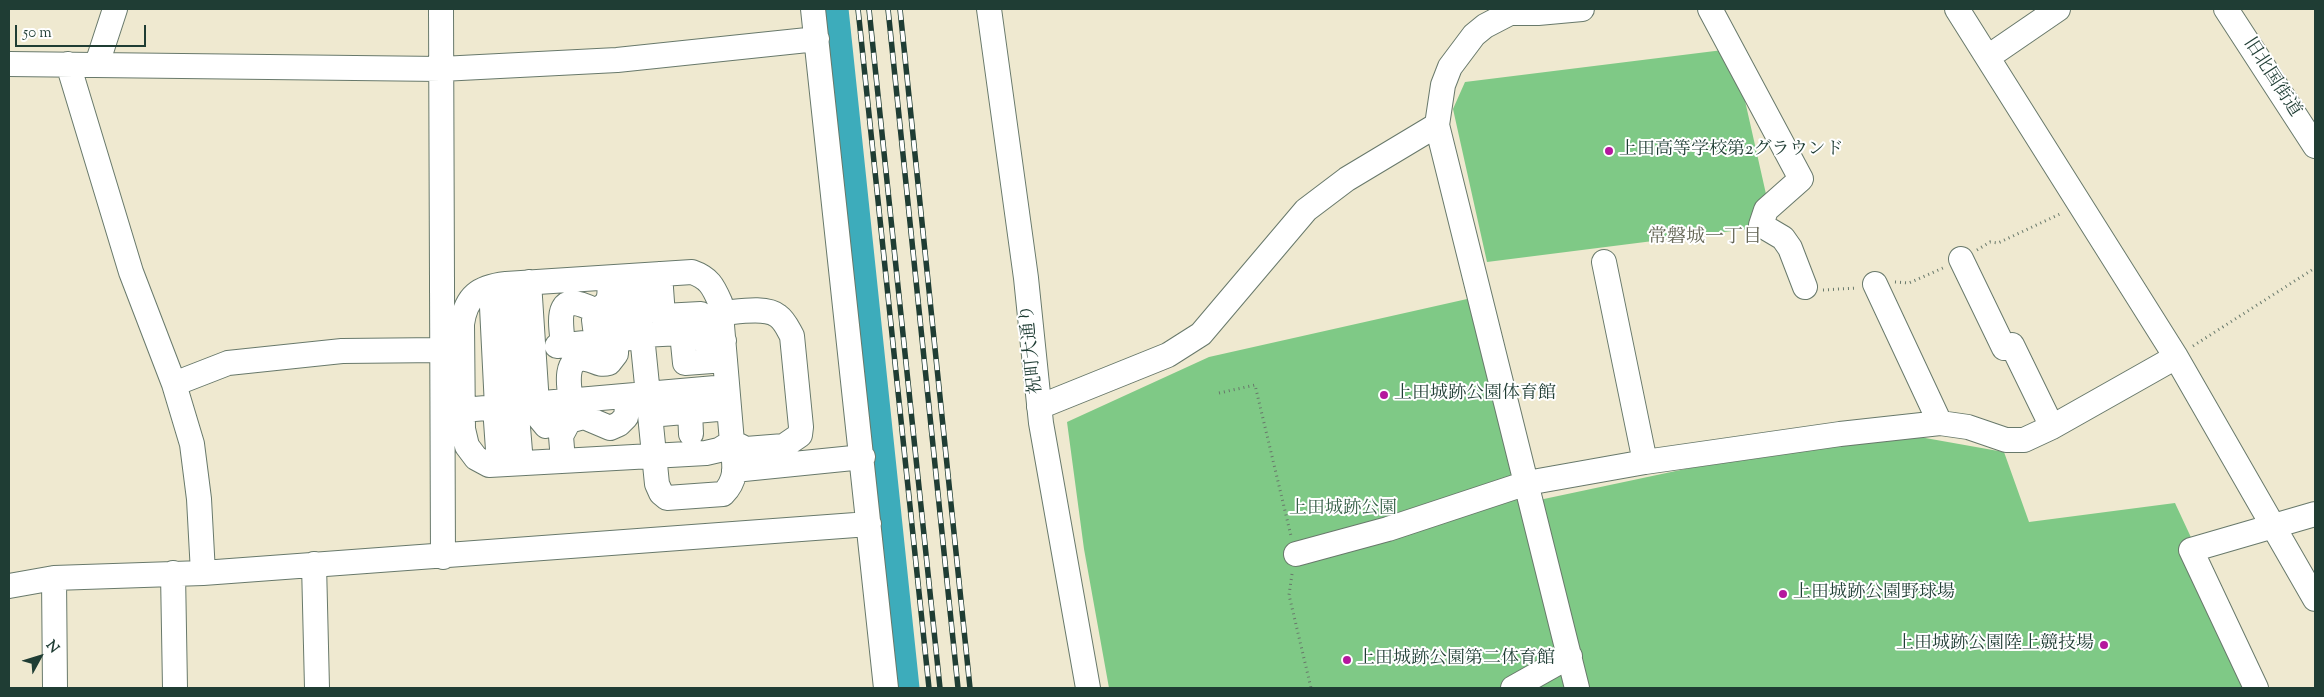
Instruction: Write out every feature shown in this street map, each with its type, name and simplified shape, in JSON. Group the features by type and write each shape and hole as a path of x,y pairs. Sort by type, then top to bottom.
{"street":[{"path":"97,64 115,9"},
{"path":"441,9 443,557"},
{"path":"813,9 863,457 886,688"},
{"name":"祝町大通り","path":"988,9 1026,278 1039,408 1088,688"},
{"path":"1577,688 1437,125 1443,85 1450,67 1474,35 1485,26 1510,13 1582,9"},
{"path":"1710,9 1801,179 1766,210 1761,225 1783,238 1790,248 1805,287"},
{"path":"1957,9 2078,205 2176,357 2315,599"},
{"path":"1988,58 2058,9"},
{"name":"旧北国街道","path":"2226,9 2315,146"},
{"path":"9,64 440,69 618,60 817,39"},
{"path":"68,64 131,272 174,384 192,444 199,499 203,573"},
{"path":"1039,408 1168,355 1201,334 1306,210 1347,179 1437,125"},
{"path":"1961,260 2004,348 2012,345 2052,427"},
{"path":"1604,262 1645,462"},
{"path":"621,277 643,346 642,402 655,456 657,484 661,493 668,498 722,494 731,486 734,470 732,442 726,373 722,313 712,284 703,276 692,272 517,284 476,294 464,310 462,324 463,410 467,446 476,458 489,465 655,456 706,453 718,450 732,442"},
{"path":"660,274 664,316 701,314 705,342 726,373"},
{"path":"537,404 568,375 574,361 587,359 598,364 609,363 616,354 594,320 622,317 621,277"},
{"path":"510,464 537,404 556,346 559,316 566,305 571,303 582,303 594,310 607,304 621,277"},
{"path":"517,284 487,334 489,374 537,404"},
{"path":"517,284 556,346"},
{"path":"517,284 537,404"},
{"path":"1875,284 1940,423"},
{"path":"722,313 765,311 778,315 786,325 792,336 802,427 800,435 784,446 746,449 732,442"},
{"path":"556,346 606,341 670,348 672,375 726,373"},
{"path":"510,464 490,436 537,404 579,382 582,378 592,376 602,382 616,376 621,363 643,346"},
{"path":"174,384 228,363 342,351 442,350"},
{"path":"1296,554 1388,529 1527,483 1645,462 1840,434 1940,423 1968,427 2006,440 2024,440 2052,427 2176,357"},
{"path":"463,410 537,404 642,402 726,373"},
{"path":"642,402 691,423 726,373"},
{"path":"563,461 561,436 569,421 584,417 610,428 619,424 642,402"},
{"path":"734,470 863,457"},
{"path":"2256,688 2191,550 2274,528 2315,514"},
{"path":"9,586 54,578 203,573 314,564 443,557 869,524"},
{"path":"314,564 317,688"},
{"path":"173,573 175,688"},
{"path":"54,578 55,688"},
{"path":"1513,688 1570,656"}],"path":[{"path":"1805,287 1810,290 1844,290 1886,282 1909,283 1961,260 1990,242 1998,243 2078,205"},
{"path":"2176,357 2315,268"},
{"path":"1219,393 1255,385 1296,554 1289,595 1311,688"}],"green space":[{"name":"上田高等学校第2グラウンド","path":"1723,50 1741,83 1766,194 1753,214 1748,229 1487,262 1453,109 1465,82"},
{"name":"上田城跡公園","path":"1476,297 1525,503 1836,437 1914,436 2004,452 2029,522 2175,503 2261,688 1109,688 1084,549 1067,422 1209,357"}],"waterway":[{"path":"833,9 904,688"}],"railway":[{"path":"858,9 929,688"},
{"path":"869,9 940,688"},
{"path":"888,9 958,688"},
{"path":"900,9 970,688"}],"place":[{"name":"上田高等学校第2グラウンド","path":"1609,151"},
{"name":"上田城跡公園体育館","path":"1384,395"},
{"name":"上田城跡公園野球場","path":"1783,594"},
{"name":"上田城跡公園陸上競技場","path":"2104,645"},
{"name":"上田城跡公園第二体育館","path":"1347,660"}],"district":[{"name":"常磐城一丁目","path":"1705,239"}]}
